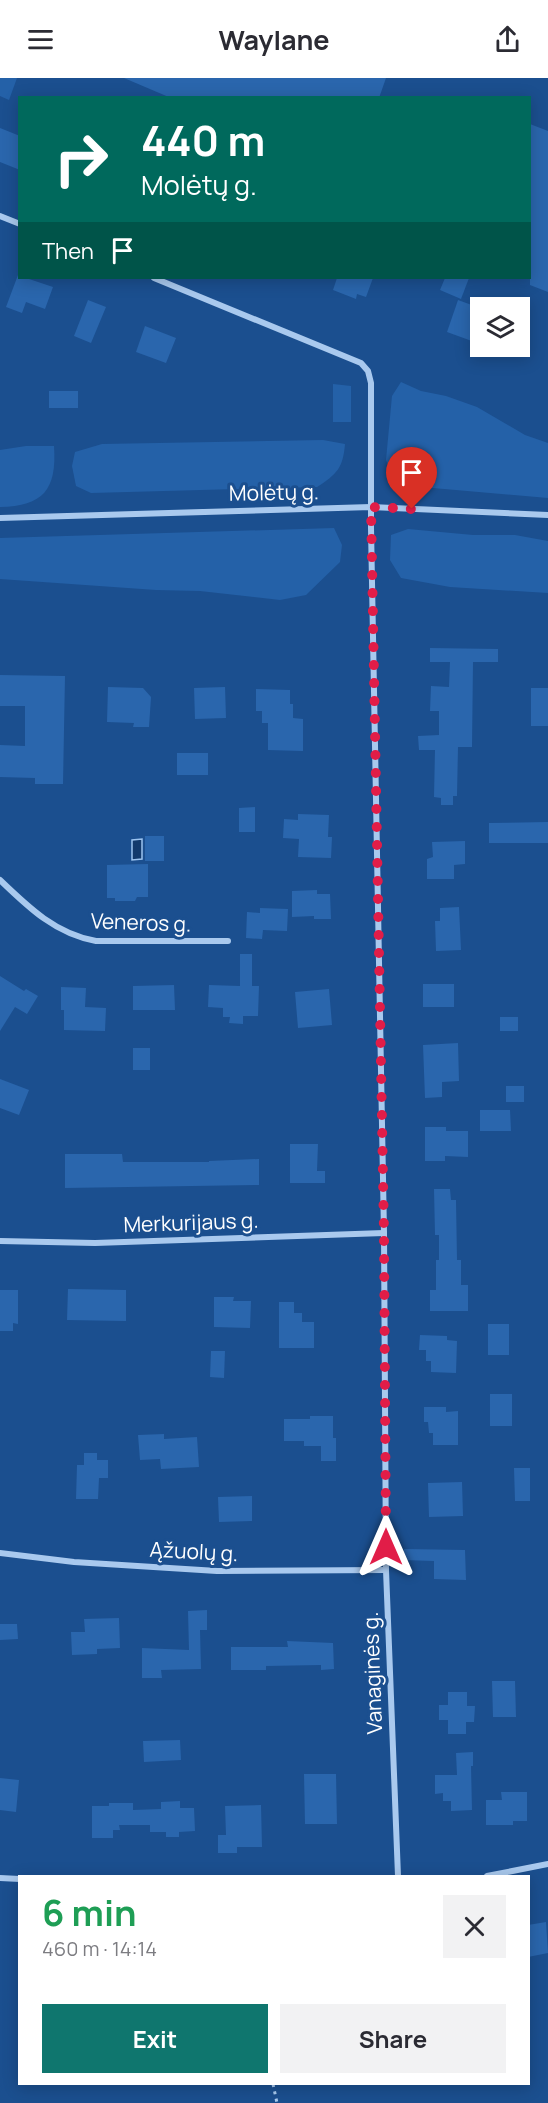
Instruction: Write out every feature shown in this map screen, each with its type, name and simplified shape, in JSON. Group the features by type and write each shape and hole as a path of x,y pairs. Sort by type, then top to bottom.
{"street":[{"path":"0,216 18,223"},
{"name":"Vanaginės g.","path":"156,279 361,363 368,371 371,383 371,507 384,1233 386,1570 398,1875"},
{"name":"Molėtų g.","path":"0,518 371,507 548,515"},
{"name":"Veneros g.","path":"0,880 39,916 59,929 82,939 96,941 228,941"},
{"name":"Merkurijaus g.","path":"0,1241 95,1243 384,1233"},
{"name":"Ąžuolų g.","path":"0,1554 74,1562 217,1571 386,1570"},
{"path":"492,1875 548,1864"},
{"path":"0,1878 18,1879"}],"path":[{"path":"273,2085 277,2103"}],"shaded area":[{"path":"0,78 17,78 9,100 0,96"},
{"path":"401,382 421,391 446,396 477,407 525,435 548,443 548,498 410,486 393,478 386,460 392,396"},
{"path":"333,384 351,386 351,422 333,422"},
{"path":"323,440 345,444 344,452 338,470 317,487 91,493 76,486 72,466 75,452 102,444"},
{"path":"26,446 54,446 53,474 50,484 37,499 15,506 0,507 0,450"},
{"path":"334,528 342,545 340,562 306,595 280,600 200,591 0,579 0,538"},
{"path":"408,529 473,535 515,535 548,541 548,593 450,587 401,578 390,560 391,535"},
{"path":"142,839 142,859 132,860 132,840"}],"building":[{"path":"124,78 386,78 380,96 166,96"},
{"path":"531,124 548,131 548,292 530,285"},
{"path":"0,128 18,135 18,169 0,162"},
{"path":"18,275 18,279 29,279 53,287 45,309 26,302 22,313 6,307"},
{"path":"337,279 373,279 366,297 357,294 356,299 333,290"},
{"path":"445,279 469,279 461,299 440,290"},
{"path":"88,300 106,307 91,343 74,336"},
{"path":"458,300 470,304 470,340 447,332"},
{"path":"145,326 176,338 166,363 136,352"},
{"path":"49,391 78,391 78,408 49,408"},
{"path":"430,648 498,649 498,662 473,662 472,747 458,747 457,796 453,796 453,805 441,805 441,798 434,797 435,750 419,750 418,736 439,735 439,711 430,711 431,686 449,687 450,662 430,662"},
{"path":"0,675 65,676 63,784 35,784 35,778 0,777 0,745 25,746 25,706 0,706"},
{"path":"108,687 143,688 151,697 149,727 133,727 134,723 107,722"},
{"path":"225,687 226,718 195,719 194,688"},
{"path":"531,688 548,688 548,726 531,726"},
{"path":"256,689 290,690 293,718 303,719 303,751 268,750 268,723 262,723 262,711 256,711"},
{"path":"177,753 208,753 208,775 177,775"},
{"path":"255,807 255,832 239,832 239,808"},
{"path":"298,814 329,815 328,837 332,837 331,858 298,857 299,839 283,838 284,819 298,820"},
{"path":"548,822 548,843 489,843 489,823"},
{"path":"145,836 164,836 164,861 145,861"},
{"path":"465,841 465,864 454,865 454,879 427,879 427,859 433,857 432,842"},
{"path":"148,864 148,897 137,897 135,901 115,901 115,898 107,898 107,865"},
{"path":"317,890 317,894 330,894 331,919 314,919 314,916 292,917 292,891"},
{"path":"459,907 461,950 436,951 435,921 440,921 440,908"},
{"path":"260,908 288,909 287,931 263,930 262,939 246,938 247,912 260,913"},
{"path":"240,954 252,954 252,986 259,986 258,1016 243,1016 243,1024 229,1023 230,1017 223,1017 223,1008 208,1007 209,985 240,986"},
{"path":"0,976 24,991 26,989 38,996 27,1014 15,1007 0,1031"},
{"path":"423,984 454,984 454,1007 423,1007"},
{"path":"174,985 175,1010 133,1010 133,986"},
{"path":"61,987 86,988 85,1007 106,1008 105,1031 64,1030"},
{"path":"329,989 332,1025 298,1028 295,992"},
{"path":"500,1017 518,1017 518,1031 500,1031"},
{"path":"458,1043 459,1081 442,1082 442,1097 425,1098 423,1045"},
{"path":"133,1048 150,1048 150,1070 133,1070"},
{"path":"0,1079 29,1090 19,1115 0,1108"},
{"path":"506,1086 524,1086 524,1102 506,1102"},
{"path":"480,1110 510,1110 511,1131 480,1131"},
{"path":"425,1127 446,1127 446,1131 468,1131 468,1157 445,1156 445,1161 425,1161"},
{"path":"290,1144 318,1144 317,1171 325,1171 325,1183 290,1183"},
{"path":"65,1154 122,1154 123,1162 209,1162 259,1159 259,1185 65,1188"},
{"path":"434,1189 450,1189 451,1200 456,1200 457,1260 461,1260 461,1285 468,1285 468,1311 430,1311 430,1290 436,1290 436,1260 439,1260 439,1235 435,1235"},
{"path":"68,1289 126,1290 126,1321 67,1320"},
{"path":"0,1290 18,1290 18,1324 13,1323 13,1331 0,1331"},
{"path":"214,1297 234,1297 233,1301 251,1301 250,1328 214,1327"},
{"path":"279,1302 294,1302 294,1313 302,1313 302,1322 314,1322 314,1348 279,1348"},
{"path":"488,1324 509,1324 509,1355 488,1355"},
{"path":"420,1335 447,1336 447,1340 457,1341 456,1373 431,1372 431,1361 426,1361 426,1350 419,1350"},
{"path":"211,1351 225,1351 224,1378 210,1377"},
{"path":"490,1394 512,1394 512,1426 490,1426"},
{"path":"424,1407 446,1407 446,1412 458,1411 458,1445 433,1445 433,1433 429,1433 428,1422 424,1422"},
{"path":"310,1416 333,1416 336,1461 321,1461 321,1446 304,1446 304,1441 284,1441 284,1419 310,1419"},
{"path":"164,1434 164,1439 197,1437 199,1467 161,1469 160,1459 140,1460 138,1435"},
{"path":"84,1453 97,1453 97,1460 108,1460 108,1478 99,1478 98,1499 76,1499 77,1465 84,1465"},
{"path":"514,1468 530,1468 530,1501 515,1501"},
{"path":"462,1482 463,1516 429,1517 428,1483"},
{"path":"252,1496 252,1521 219,1522 218,1497"},
{"path":"404,1549 465,1550 466,1580 434,1579 434,1561 403,1560"},
{"path":"207,1610 207,1630 200,1630 201,1669 161,1670 162,1678 142,1678 142,1648 189,1650 188,1611"},
{"path":"119,1618 120,1648 97,1649 97,1654 72,1655 71,1632 85,1632 84,1619"},
{"path":"0,1624 17,1624 18,1639 0,1640"},
{"path":"287,1641 333,1643 334,1669 321,1670 321,1665 266,1666 266,1670 231,1670 231,1647 288,1647"},
{"path":"492,1681 515,1681 516,1717 493,1717"},
{"path":"448,1692 467,1692 467,1706 475,1706 474,1722 466,1722 466,1734 448,1734 448,1720 439,1720 439,1705 448,1705"},
{"path":"180,1740 181,1760 144,1762 143,1741"},
{"path":"473,1752 472,1810 451,1811 451,1801 443,1801 443,1793 435,1794 435,1775 457,1775 456,1753"},
{"path":"304,1774 336,1774 337,1824 305,1824"},
{"path":"0,1778 19,1780 16,1812 0,1810"},
{"path":"501,1792 527,1792 527,1821 513,1821 513,1825 486,1825 486,1800 502,1800"},
{"path":"180,1801 180,1808 194,1808 195,1831 179,1832 179,1837 166,1837 166,1832 150,1832 150,1825 119,1825 120,1830 113,1830 113,1838 92,1838 92,1806 133,1803 133,1810 161,1809 161,1802"},
{"path":"261,1805 262,1847 237,1847 237,1853 218,1853 218,1835 226,1835 225,1806"},
{"path":"546,1922 548,1953 530,1957 530,1925"}],"route":[{"path":"386,1547 384,1233 371,507 412,509"}]}
